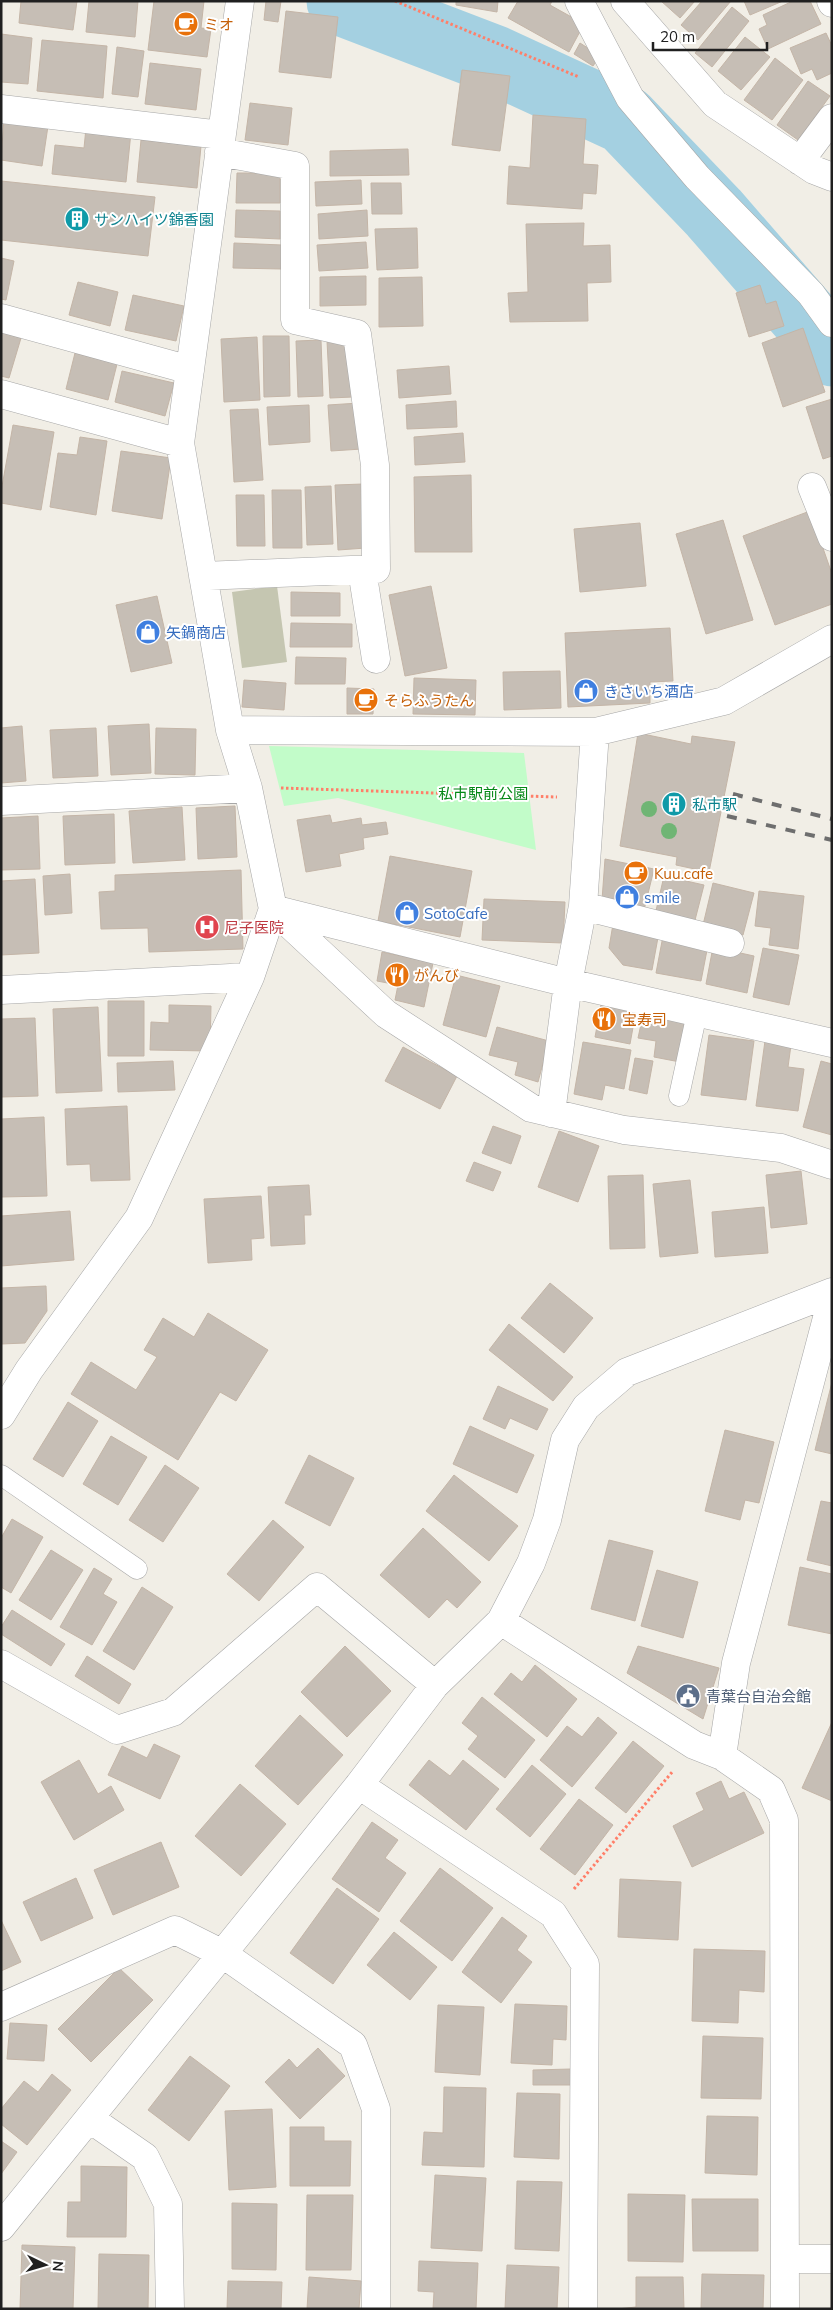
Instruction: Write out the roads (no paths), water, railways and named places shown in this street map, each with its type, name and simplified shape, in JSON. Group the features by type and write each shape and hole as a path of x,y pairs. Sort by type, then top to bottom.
{"street":[{"path":"1,1415 29,1370 139,1218 250,977 274,909 248,788 230,730 180,442 240,1"},
{"path":"579,1 630,98 697,177 811,294 832,323"},
{"path":"625,1 715,104 814,170 832,177"},
{"path":"1,109 220,144 295,166 295,320 357,334 375,465 376,569 203,576"},
{"path":"800,161 832,118"},
{"path":"1,318 190,370"},
{"path":"1,394 180,442"},
{"path":"812,487 832,537"},
{"path":"362,570 376,659"},
{"path":"230,730 595,732 724,701 832,639"},
{"path":"551,1113 568,983 583,906 595,732"},
{"path":"1,801 248,788"},
{"path":"583,906 730,943"},
{"path":"274,909 568,983 832,1043"},
{"path":"274,909 386,1014 531,1108 624,1130 781,1148 832,1165"},
{"path":"1,990 250,977"},
{"path":"1,2227 359,1785 435,1685 500,1621 531,1563 547,1520 565,1440 586,1406 627,1372 832,1292"},
{"path":"722,1756 736,1663 832,1299"},
{"path":"1,1372 29,1370"},
{"path":"1,1664 117,1730 173,1712 317,1587 435,1685"},
{"path":"500,1621 694,1745 722,1756 771,1790 784,1820 785,2309"},
{"path":"359,1785 553,1914 585,1964 583,2309"},
{"path":"1,2007 175,1930 223,1954 353,2045 376,2109 376,2309"},
{"path":"90,2119 145,2157 168,2204 170,2309"},
{"path":"785,2259 832,2259"}],"lane":[{"path":"679,1096 697,1013"},
{"path":"1,1475 137,1569"}],"waterway":[{"path":"341,1 495,60 625,120 714,213 815,329 832,352"}],"railway":[{"path":"733,794 832,819"},
{"path":"727,816 832,840"}],"place":[{"name":"ミオ","path":"186,24"},
{"name":"サンハイツ錦香園","path":"77,219"},
{"name":"矢鍋商店","path":"148,632"},
{"name":"きさいち酒店","path":"586,691"},
{"name":"そらふうたん","path":"366,700"},
{"name":"私市駅","path":"674,804"},
{"name":"Kuu.cafe","path":"636,873"},
{"name":"smile","path":"627,897"},
{"name":"SotoCafe","path":"407,913"},
{"name":"尼子医院","path":"207,927"},
{"name":"がんび","path":"397,975"},
{"name":"宝寿司","path":"604,1019"},
{"name":"青葉台自治会館","path":"688,1696"}],"park label":[{"name":"私市駅前公園","path":"483,793"}]}
